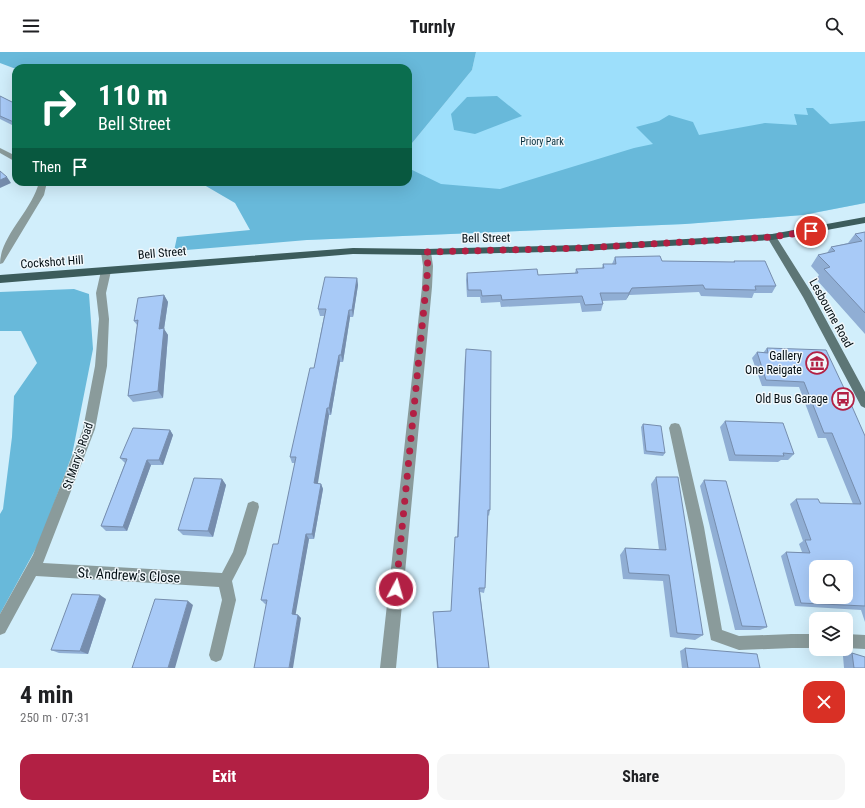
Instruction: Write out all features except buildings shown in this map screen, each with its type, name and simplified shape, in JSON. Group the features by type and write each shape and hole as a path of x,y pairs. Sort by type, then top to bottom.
{"main road":[{"name":"Bell Street","path":"106,271 353,251 426,252 582,248 772,237 865,220"},
{"name":"Lesbourne Road","path":"772,237 860,385 865,403"},
{"name":"Cockshot Hill","path":"0,278 106,271"}],"street":[{"path":"0,150 12,157"},
{"path":"0,261 40,195 42,186"},
{"path":"388,668 428,266 426,252"},
{"name":"St Mary's Road","path":"0,628 33,569 89,428 101,366 104,319 101,293 106,271"},
{"path":"675,428 697,527 716,635 739,643 809,641"},
{"path":"216,655 229,600 225,580 235,567 241,553 253,507"},
{"name":"St. Andrew's Close","path":"33,569 225,580"},
{"path":"853,641 865,642"}],"green space":[{"name":"Priory Park","path":"476,52 865,52 865,203 803,215 685,224 307,240 305,217 396,186 412,186 412,143 472,70"}],"shaded area":[{"path":"0,52 476,52 472,70 412,143 412,64 12,64 12,68 0,63"},
{"path":"497,96 522,116 475,134 454,130 451,114 467,97"},
{"path":"806,108 813,108 830,124 865,121 865,203 803,215 685,224 307,240 174,251 177,237 250,230 235,203 206,186 412,186 412,170 441,184 500,189 634,148 653,144 636,127 659,121 669,115 693,122 699,135 765,123 797,125 794,114 808,115"},
{"path":"74,289 89,294 93,349 72,455 40,541 0,614 0,514 3,509 12,437 14,396 37,363 21,331 0,331 0,292"}],"place":[{"name":"Gallery One Reigate","path":"817,363"},
{"name":"Old Bus Garage","path":"843,399"}],"route":[{"path":"396,589 428,266 426,252 582,248 772,237 811,231"}]}
